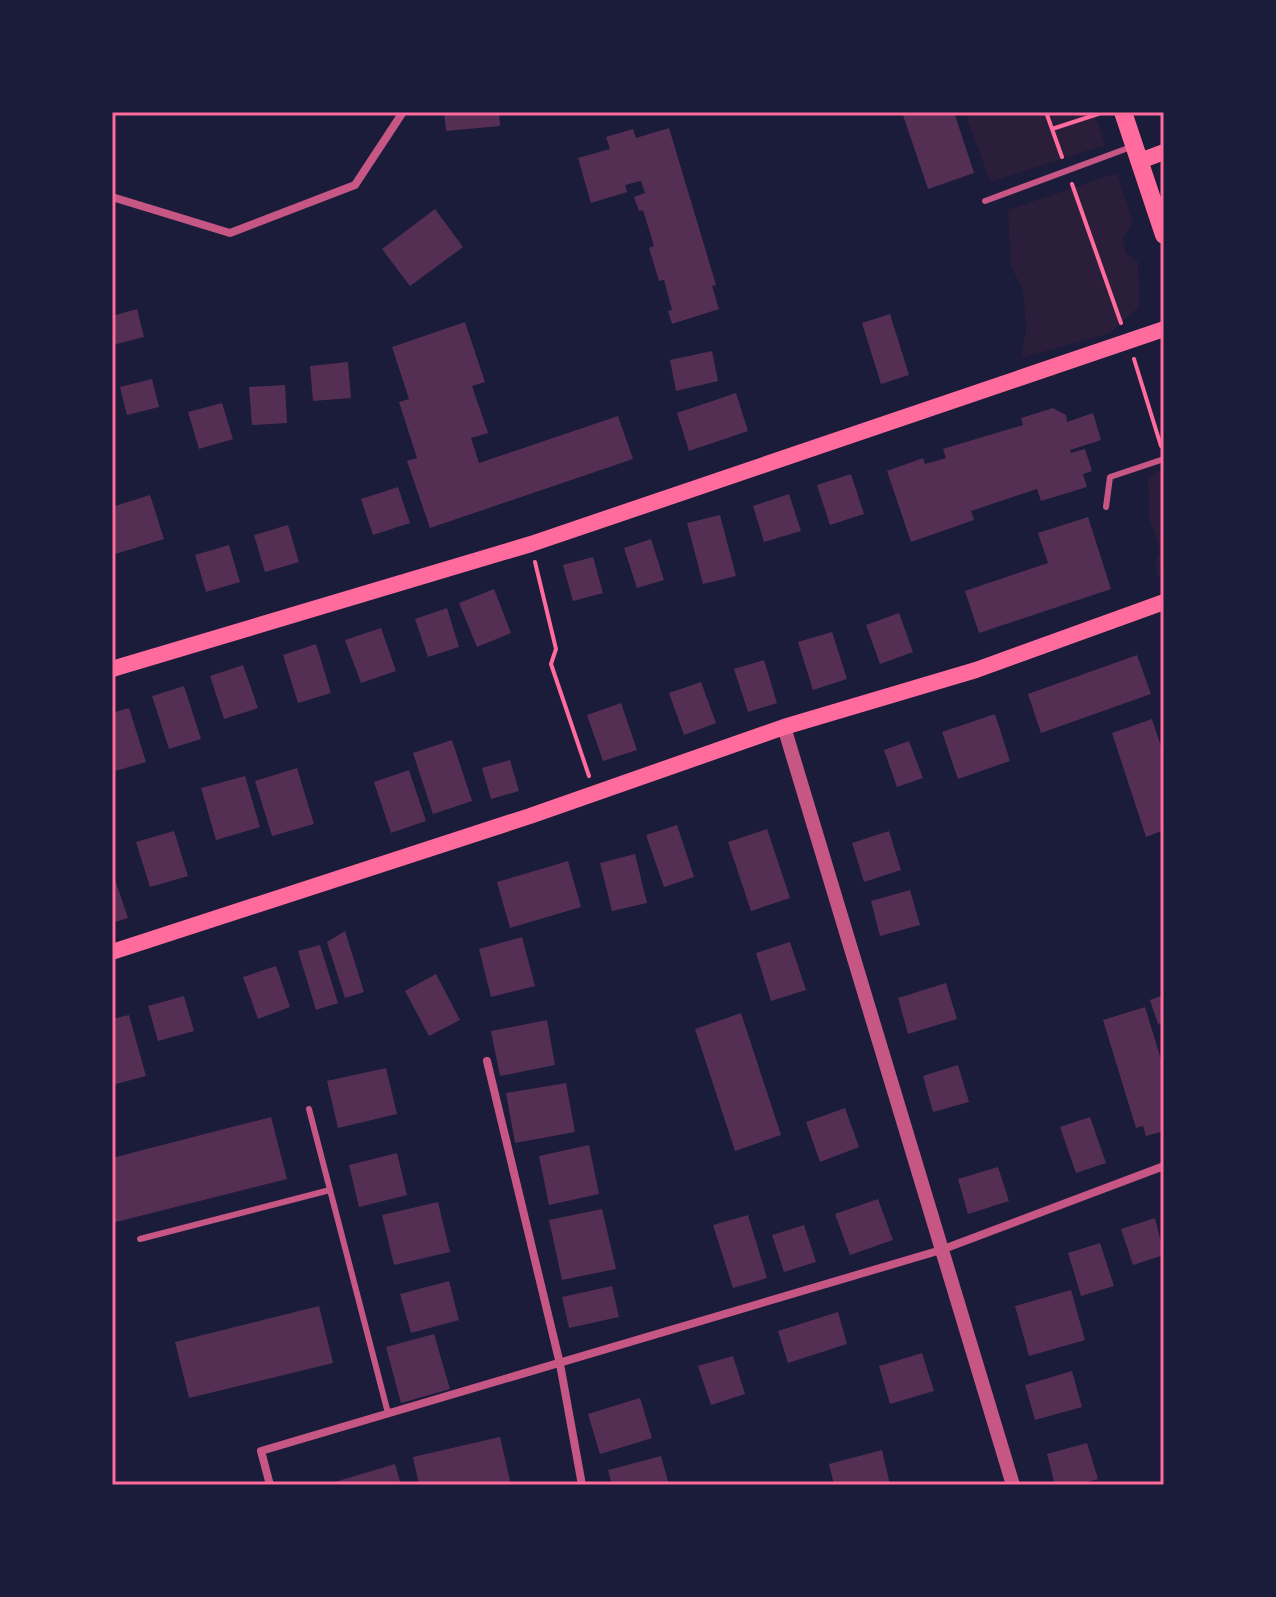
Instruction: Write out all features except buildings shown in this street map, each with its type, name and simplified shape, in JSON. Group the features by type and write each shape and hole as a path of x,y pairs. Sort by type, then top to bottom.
{"main road":[{"path":"1123,112 1164,235"},
{"path":"1137,153 1164,152"},
{"path":"112,669 531,544 1164,329"},
{"path":"112,952 596,793 784,727 976,670 1164,602"}],"street":[{"path":"112,197 230,233 355,185 403,112"},
{"path":"784,727 1013,1485"},
{"path":"487,1061 560,1364 582,1485"},
{"path":"270,1485 261,1451 941,1250 1164,1166"}],"lane":[{"path":"985,201 1067,171 1137,153"},
{"path":"1106,507 1110,477 1164,458"},
{"path":"309,1109 388,1413"},
{"path":"140,1239 330,1190"}],"path":[{"path":"1046,112 1122,325"},
{"path":"1052,129 1101,113"},
{"path":"1132,356 1164,458"},
{"path":"531,544 556,649 551,664 596,793"}],"shaded area":[{"path":"965,112 1094,112 1105,145 990,182"},
{"path":"1117,173 1133,223 1123,239 1126,253 1138,262 1139,307 1110,333 1021,358 1026,330 1023,290 1011,267 1008,210"},
{"path":"1164,468 1164,573 1157,576 1156,562 1160,550 1149,517 1148,478"}]}
